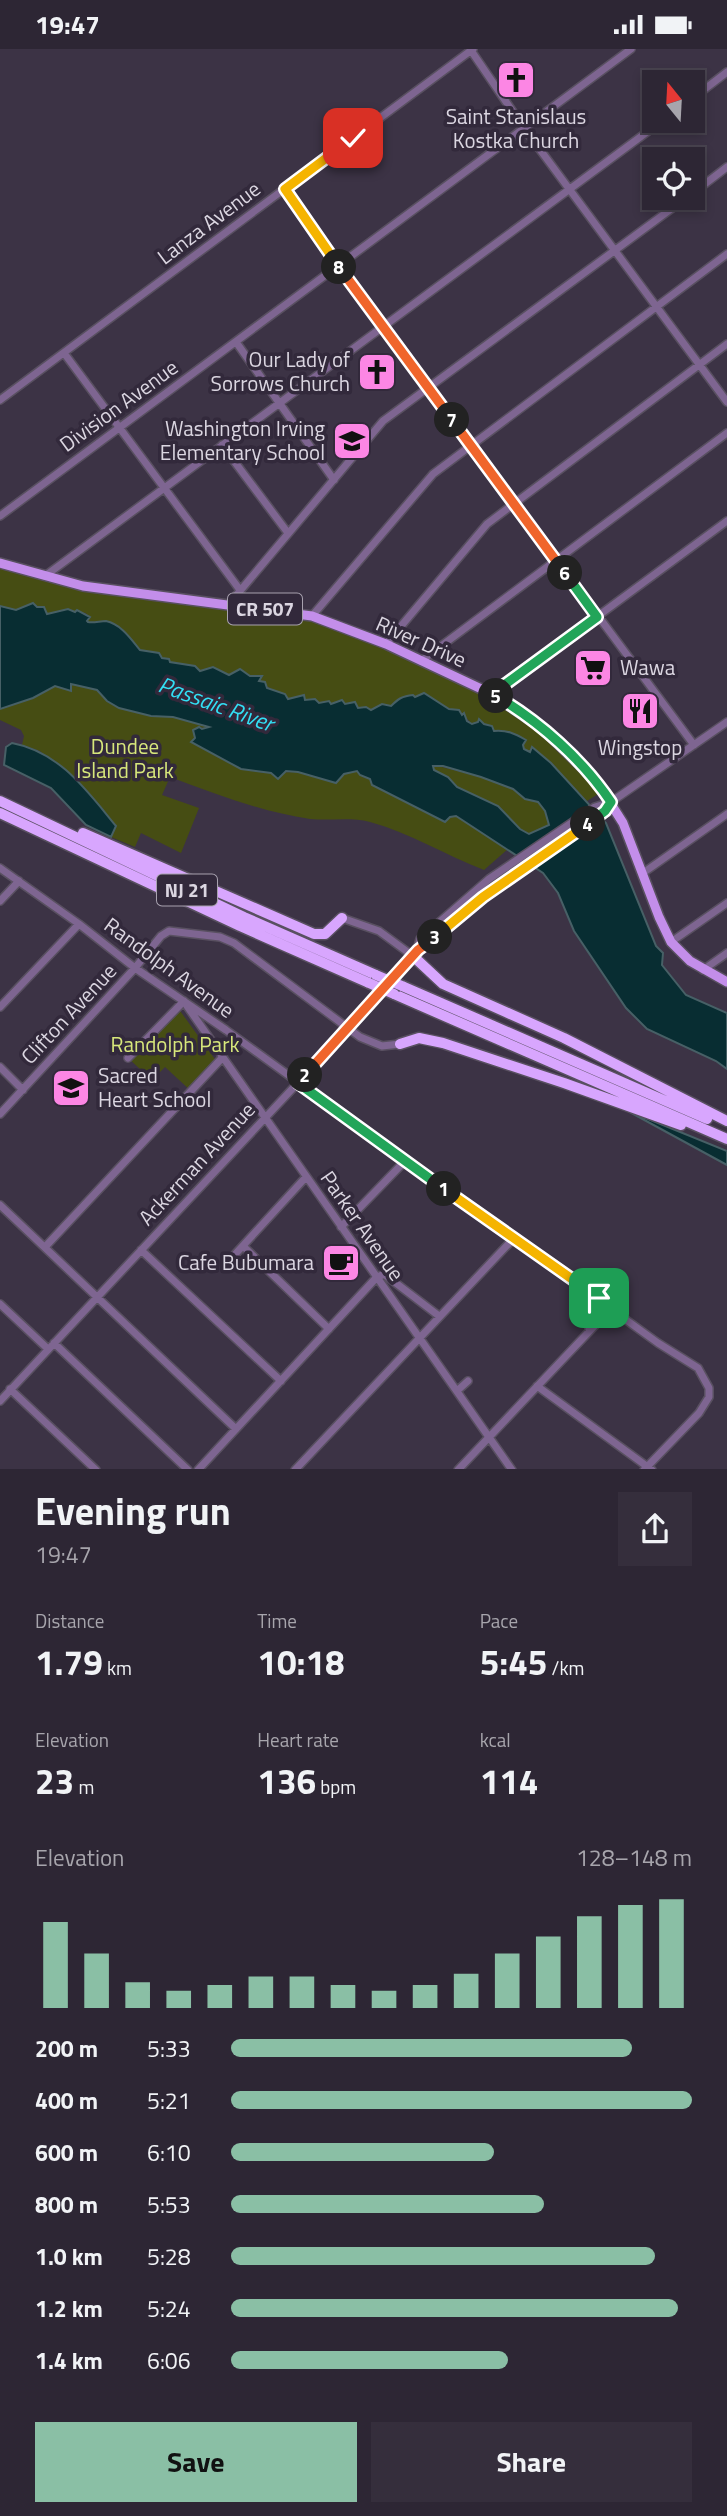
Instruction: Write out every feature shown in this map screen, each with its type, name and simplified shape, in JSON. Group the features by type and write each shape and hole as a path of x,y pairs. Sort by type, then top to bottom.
{"highway":[{"path":"0,800 314,934 325,934 342,918"},
{"name":"NJ 21","path":"0,800 372,979"},
{"name":"NJ 21","path":"0,813 218,916 727,1127"},
{"path":"415,953 443,984 586,1048 727,1121"},
{"name":"NJ 21","path":"398,990 727,1139"},
{"path":"400,1044 419,1038 443,1043 613,1100 727,1144"}],"main road":[{"name":"River Drive","path":"0,563 101,589 312,616 386,645 513,706 557,741 597,782 623,823 671,942 703,970 727,982"}],"street":[{"path":"471,49 524,128 727,403"},
{"name":"Lanza Avenue","path":"0,400 471,49"},
{"name":"Division Avenue","path":"0,516 631,49"},
{"path":"705,89 727,72"},
{"path":"45,576 646,133"},
{"path":"705,184 727,167"},
{"path":"285,189 338,266 694,745"},
{"path":"229,604 383,421 670,210"},
{"path":"312,616 433,474 727,254"},
{"path":"236,342 282,403 334,480"},
{"path":"386,645 486,524 727,344"},
{"path":"64,353 240,590"},
{"path":"421,661 727,433"},
{"path":"222,445 288,533"},
{"path":"492,694 727,521"},
{"path":"611,802 727,722"},
{"name":"Ackerman Avenue","path":"415,953 420,939 478,888 595,807 611,802"},
{"name":"Ackerman Avenue","path":"0,1401 298,1083 415,953 471,905 601,815 611,802"},
{"path":"643,873 727,814"},
{"name":"Randolph Avenue","path":"0,868 135,968 698,1369 707,1381 709,1397 699,1413 648,1468"},
{"path":"0,901 19,881"},
{"path":"671,942 727,903"},
{"path":"342,918 379,931 415,953"},
{"path":"0,1007 79,924"},
{"name":"Clifton Avenue","path":"0,1114 169,931 220,937 234,943 347,1028"},
{"path":"703,970 727,953"},
{"path":"128,1058 184,1002"},
{"name":"Parker Avenue","path":"184,1002 512,1469"},
{"path":"347,1028 375,1045 400,1044"},
{"path":"45,1247 222,1058"},
{"path":"0,1067 23,1090"},
{"path":"341,1227 405,1161"},
{"path":"228,1262 306,1177"},
{"path":"0,1205 236,1429"},
{"path":"295,1469 513,1238"},
{"path":"243,1246 329,1329"},
{"path":"141,1250 281,1381"},
{"path":"198,1469 376,1277 384,1274 439,1316"},
{"path":"581,1285 592,1305 593,1317 588,1333"},
{"path":"0,1304 188,1469"},
{"path":"458,1469 603,1317 625,1316"},
{"path":"458,1390 468,1381"},
{"path":"537,1386 648,1468"},
{"path":"10,1389 96,1469"}],"green space":[{"path":"0,563 45,576 312,616 386,644 513,707 603,791 587,801 551,763 532,750 530,752 524,749 524,741 497,732 484,723 472,724 461,712 450,709 424,694 395,702 391,706 382,704 371,710 366,707 358,708 356,703 331,704 328,701 319,703 305,700 303,695 292,700 240,669 229,675 213,667 200,671 195,666 162,659 158,653 140,650 116,625 106,621 88,622 86,613 68,609 47,614 33,603 16,610 0,606"},
{"name":"Dundee Island Park","path":"72,684 97,690 107,701 151,716 173,717 209,727 199,727 193,741 262,773 298,772 336,783 344,774 357,771 364,778 370,778 372,785 445,822 456,816 508,849 484,870 370,822 310,819 274,812 170,777 162,795 199,808 181,853 141,833 135,847 111,837 116,826 40,751 22,745 24,736 21,730 0,720 0,709 3,707 33,698 55,686 70,691"},
{"path":"434,765 481,777 513,789 525,799 538,802 545,811 549,825 529,834 519,829 498,806 457,787 448,777 434,770"},
{"name":"Randolph Park","path":"178,1008 217,1062 191,1091 165,1067 152,1080 128,1058"}],"water":[{"name":"Passaic River","path":"33,603 37,607 44,607 47,614 68,609 75,612 77,610 90,617 88,622 106,621 116,625 140,650 159,653 170,662 195,666 200,671 213,667 229,675 240,669 250,676 262,676 259,681 265,682 267,688 285,694 288,699 304,695 305,700 315,699 319,703 329,701 331,704 342,700 345,704 355,702 358,708 366,707 371,710 382,704 391,706 406,696 415,697 424,693 449,709 459,710 462,715 464,713 467,721 472,724 479,719 492,726 494,731 503,731 526,740 524,749 530,752 532,747 551,763 606,823 656,946 663,953 662,965 686,995 727,1013 727,1069 716,1061 647,1029 626,1008 574,931 558,893 543,873 456,816 445,822 372,785 370,779 357,771 344,774 336,783 298,772 286,771 278,779 271,773 241,769 191,742 195,738 193,730 209,727 173,717 151,716 119,708 107,701 97,690 71,684 71,691 55,686 33,698 0,709 0,606 16,610","holes":["433,766 443,766 513,789 525,799 538,802 545,811 549,825 529,834 520,829 498,806 457,787 448,777 434,770"]},
{"path":"12,743 44,755 71,775 116,826 111,837 86,825 51,788 4,765 6,747"},
{"path":"626,1110 727,1151 727,1165"}],"place":[{"name":"Saint Stanislaus Kostka Church","path":"516,80"},
{"name":"Our Lady of Sorrows Church","path":"377,372"},
{"name":"Washington Irving Elementary School","path":"352,441"},
{"name":"Wawa","path":"593,668"},
{"name":"Wingstop","path":"640,711"},
{"name":"Sacred Heart School","path":"71,1088"},
{"name":"Cafe Bubumara","path":"341,1263"}],"route":[{"path":"353,138 285,189 338,266 597,617 492,694 513,706 557,741 597,782 611,802 601,815 483,897 418,950 298,1083 599,1298"}]}
